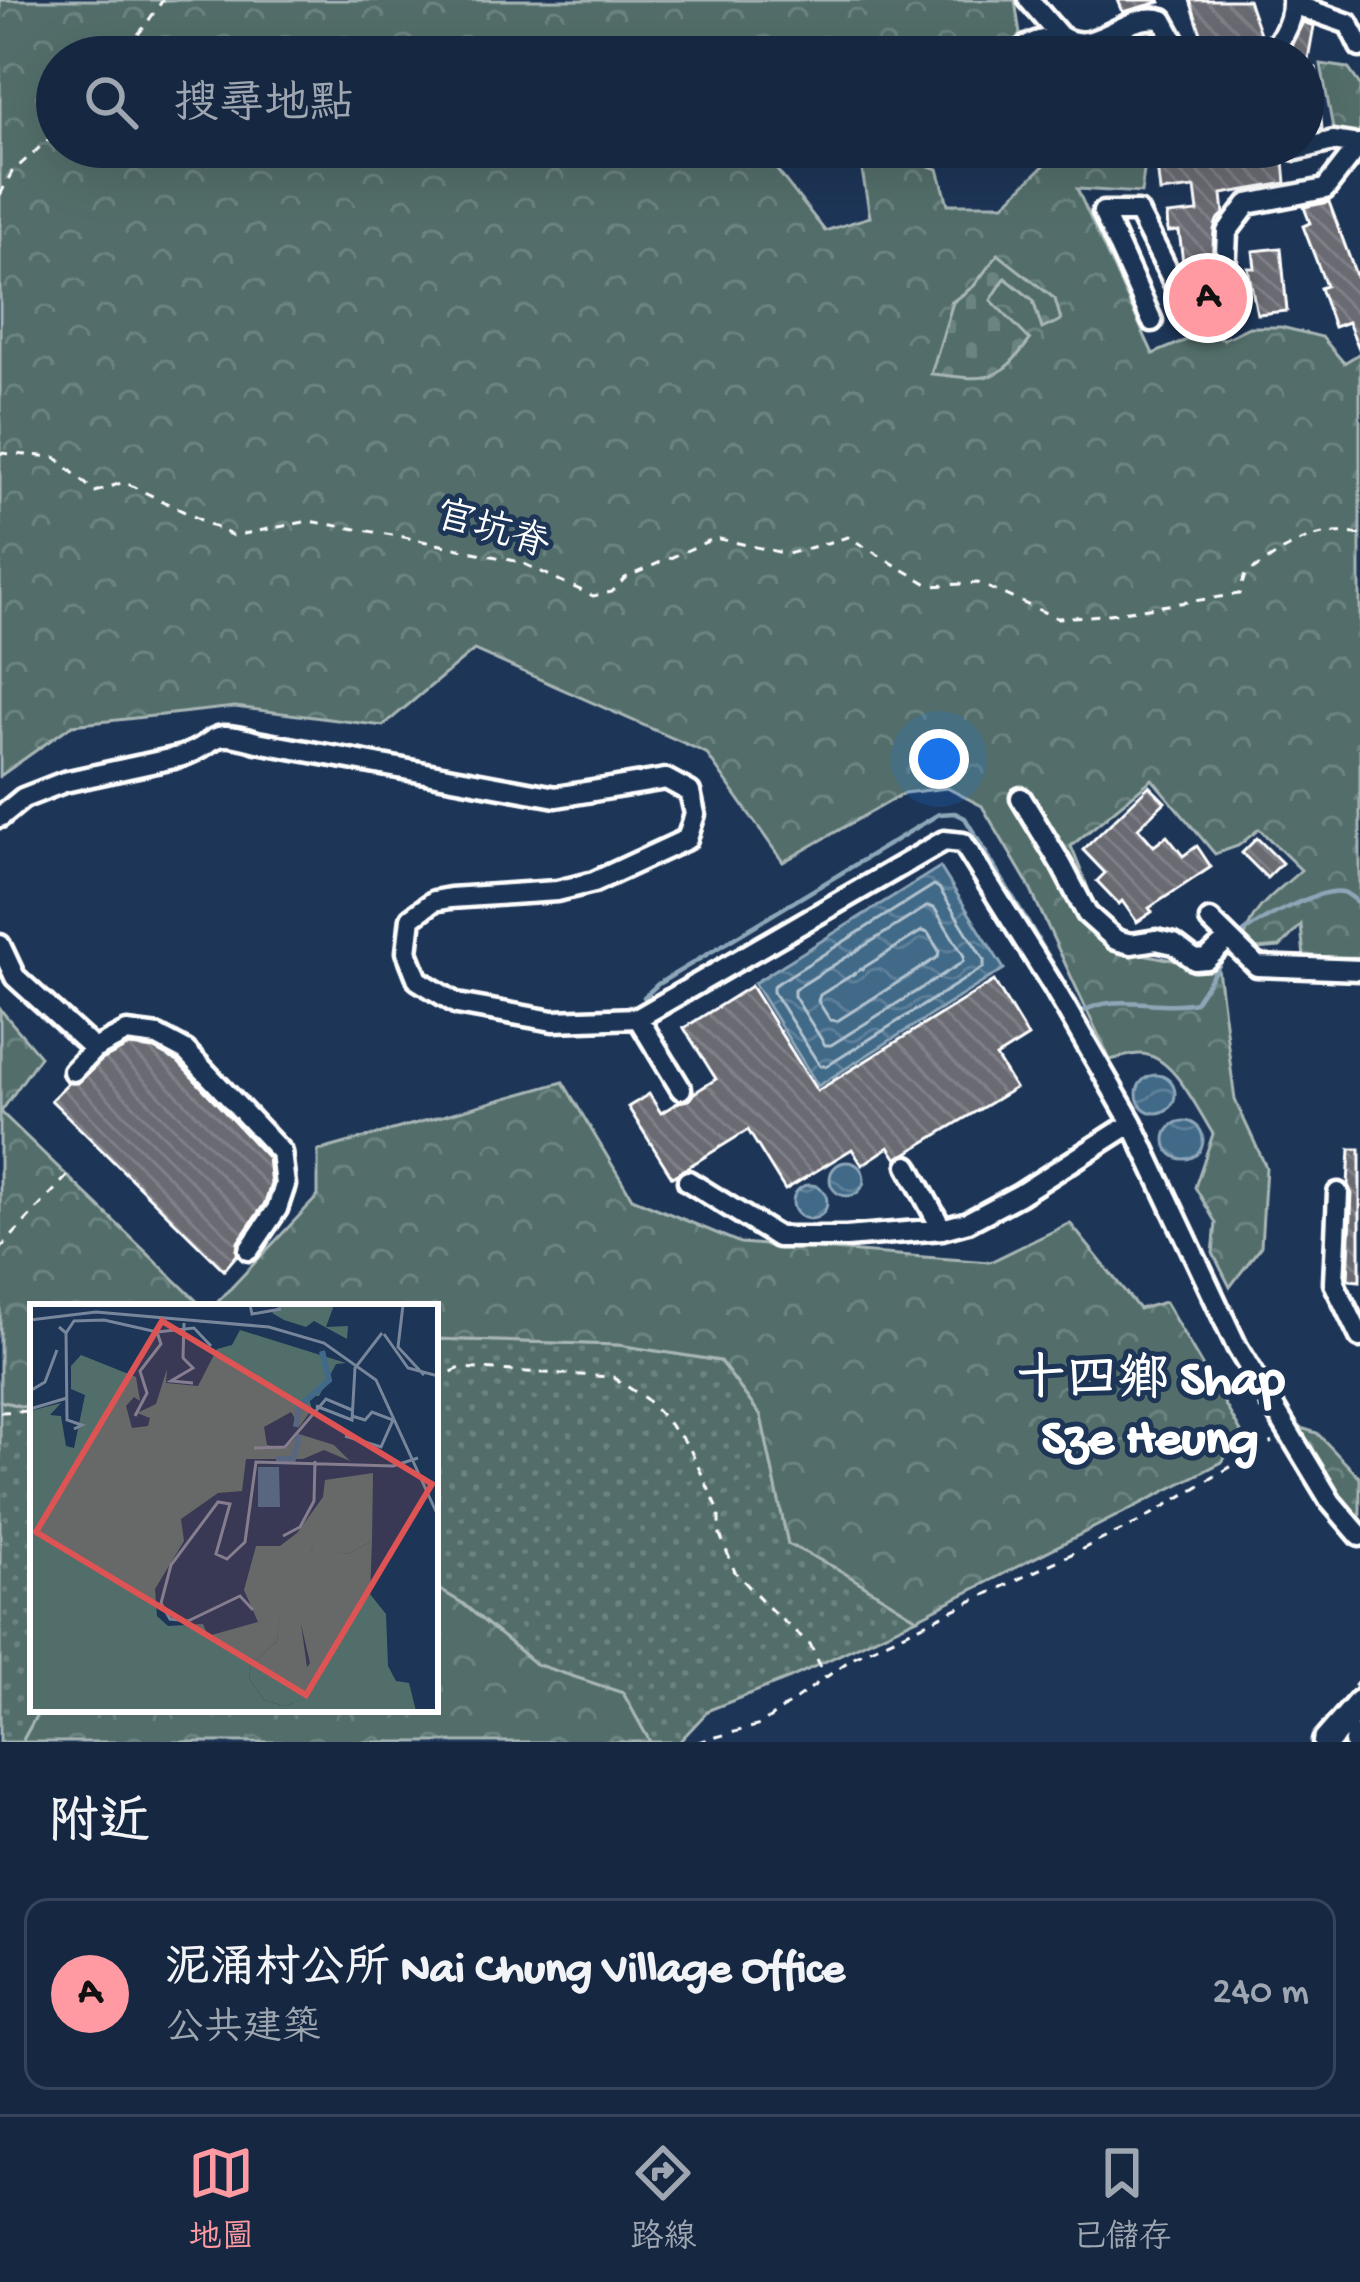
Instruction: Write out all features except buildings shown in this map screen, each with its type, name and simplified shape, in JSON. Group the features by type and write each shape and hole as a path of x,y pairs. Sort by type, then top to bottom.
{"main road":[{"path":"1326,1742 1360,1703"}],"street":[{"path":"1029,0 1060,36"},
{"path":"1280,36 1292,2 1348,24 1360,47"},
{"path":"1105,36 1154,17 1162,20 1171,36"},
{"path":"1324,143 1359,144"},
{"path":"1152,320 1103,212 1138,212 1174,284 1225,276 1227,232 1248,204 1325,189 1359,144"},
{"path":"0,817 23,798 64,782 179,757 217,736 232,735 556,797 666,779 690,792 695,814 687,839 594,882 557,891 434,902 412,918 407,952 418,980 457,1004 553,1022 638,1018 944,841 962,843 1132,1123 1237,1347 1331,1502 1360,1536"},
{"path":"1021,798 1087,914 1116,940 1174,944 1195,960 1207,959 1228,939"},
{"path":"1210,920 1257,965 1360,970"},
{"path":"0,945 14,977 94,1049"},
{"path":"638,1018 681,1089"},
{"path":"73,1072 94,1049 128,1032 158,1036 186,1051 281,1152 285,1185 277,1209 249,1250"},
{"path":"688,1181 778,1237 942,1229 968,1222 1019,1195 1132,1123"},
{"path":"908,1166 942,1229"},
{"path":"1338,1193 1334,1283 1360,1337"}],"path":[{"path":"139,36 163,0"},
{"path":"0,195 12,172 36,151"},
{"name":"官坑脊","path":"0,453 55,457 95,492 124,482 233,536 309,521 520,562 593,596 612,592 625,578 716,538 788,554 848,537 931,586 978,583 1057,618 1103,615 1239,594 1245,575 1307,536 1342,531 1360,535"},
{"path":"0,1249 71,1172"},
{"path":"438,1378 461,1368 614,1377 646,1399 688,1445 719,1511 719,1532 735,1572 810,1644 826,1678"},
{"path":"0,1412 30,1411"},
{"path":"698,1742 760,1725 854,1657 1136,1523 1288,1432"}],"green space":[{"path":"0,0 1015,0 1019,36 36,36 36,168 775,168 825,231 870,217 862,168 935,168 948,204 1004,204 1042,168 1144,168 1141,193 1077,189 1153,354 1201,334 1224,339 1249,327 1281,327 1322,337 1344,363 1360,353 1360,957 1304,958 1301,925 1280,947 1257,949 1245,937 1254,916 1301,870 1259,829 1238,846 1215,854 1152,779 1071,846 1112,948 1218,969 1235,1100 1266,1167 1261,1246 1230,1287 1213,1253 1216,1223 1195,1187 1213,1134 1183,1085 1163,1063 1140,1054 1110,1060 1028,884 982,806 947,788 904,793 783,862 706,753 474,650 383,726 235,707 72,725 0,776","holes":["998,255 1061,320 1042,328 1033,300 1006,277 990,300 952,302 974,286"]},
{"path":"1324,64 1348,68 1360,85 1360,160 1334,134"},
{"path":"998,254 1055,299 1061,320 1042,329 1033,300 1005,278 991,300 1030,340 998,373 977,378 931,374 953,302 974,286"},
{"path":"0,1009 40,1056 1,1112 200,1304 30,1304 30,1408 0,1401"},
{"path":"563,1082 632,1198 740,1243 990,1262 1070,1223 1139,1309 1165,1302 1241,1432 1222,1462 917,1618 788,1544 761,1416 720,1361 619,1345 438,1339 438,1304 216,1304 318,1196 318,1151"},
{"path":"438,1339 619,1345 720,1361 761,1416 788,1544 917,1618 709,1710 679,1742 650,1742 623,1693 535,1664 438,1589"},
{"path":"0,1401 30,1408 30,1712 38,1712 22,1742 0,1742"},
{"path":"1298,1427 1317,1433 1360,1478 1360,1531 1298,1443"},
{"path":"438,1589 535,1664 623,1693 650,1742 22,1742 38,1712 438,1712"}],"water":[{"path":"940,867 1004,969 818,1086 754,983"},
{"path":"1156,1075 1170,1080 1175,1094 1170,1108 1156,1113 1142,1108 1137,1094 1142,1080"},
{"path":"1184,1121 1198,1126 1203,1140 1198,1154 1184,1159 1170,1154 1165,1140 1170,1126"},
{"path":"847,1162 859,1167 864,1179 859,1191 847,1196 835,1191 830,1179 835,1167"},
{"path":"810,1185 822,1190 827,1202 822,1214 810,1219 798,1214 793,1202 798,1190"}],"waterway":[{"path":"644,997 658,984 939,814 965,818 1082,1012 1109,1003 1195,1002 1229,950"},
{"path":"1240,936 1274,914 1320,895 1343,892 1360,904"}],"place":[{"name":"泥涌村公所 Nai Chung Village Office","path":"1208,298"}],"district":[{"name":"十四鄉 Shap Sze Heung","path":"1150,1413"}]}
